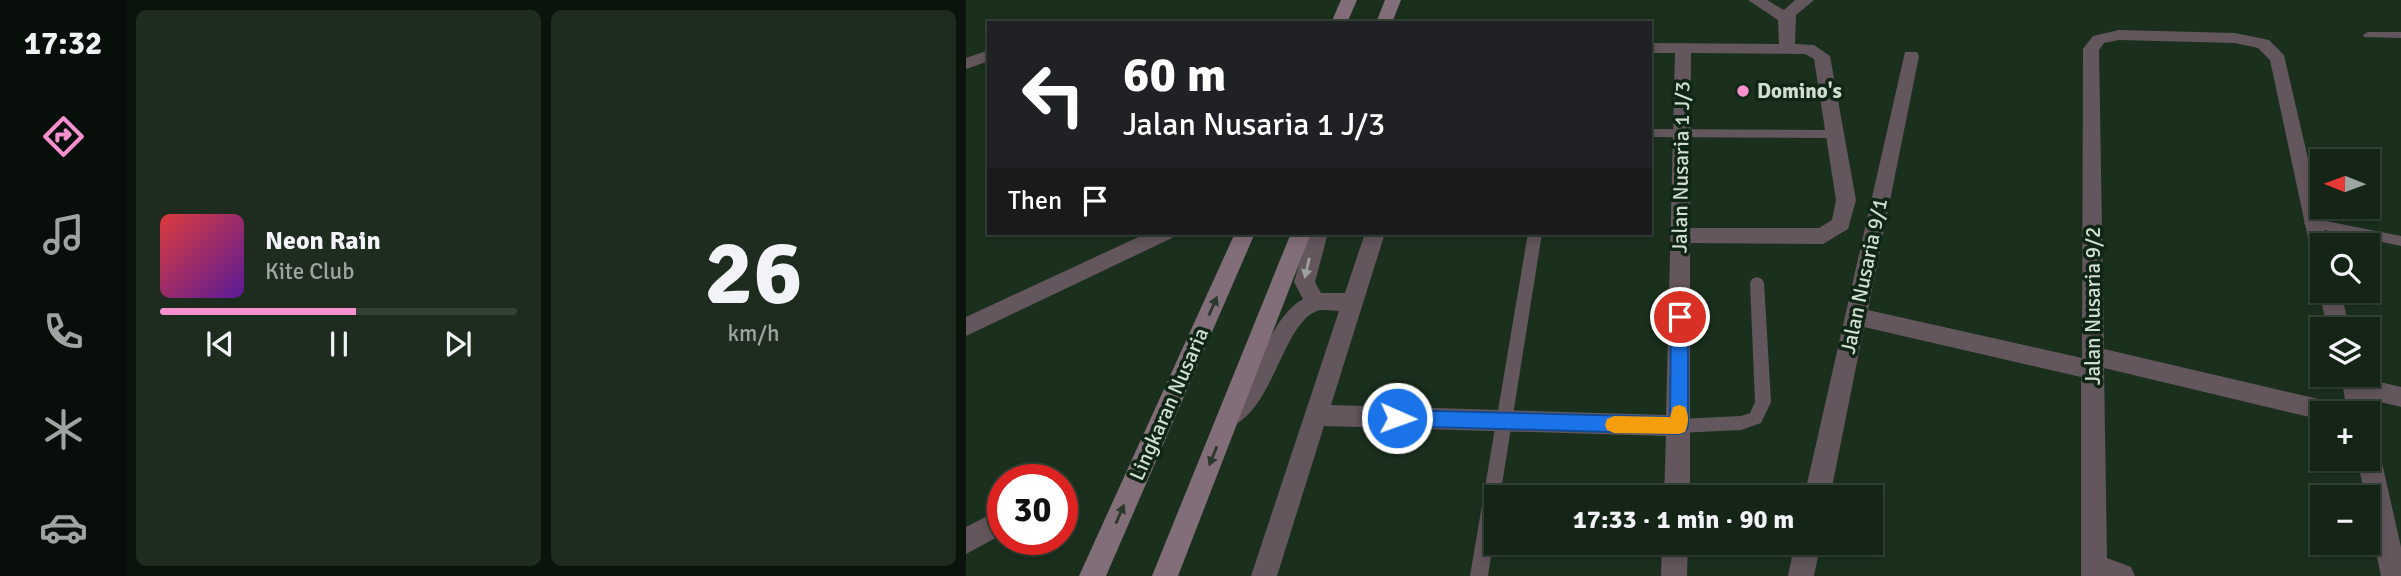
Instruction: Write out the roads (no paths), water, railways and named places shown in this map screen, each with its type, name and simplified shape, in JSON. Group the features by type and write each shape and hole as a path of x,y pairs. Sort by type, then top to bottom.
{"main road":[{"path":"1340,21 1349,0"},
{"path":"1385,21 1393,0"},
{"name":"Lingkaran Nusaria","path":"1092,576 1244,235"},
{"path":"1165,576 1300,235"}],"street":[{"path":"1756,0 1784,17"},
{"path":"1784,17 1805,0"},
{"path":"1784,17 1787,48"},
{"name":"Jalan Nusaria 9/2","path":"2094,572 2091,48 2099,39 2119,35 2209,37 2263,44 2278,59 2311,223"},
{"path":"1652,48 1787,48 1808,49 1822,56 1846,200 1840,224 1823,236 1681,235"},
{"name":"Jalan Nusaria 1 J/3","path":"1677,485 1683,48"},
{"path":"966,64 987,56"},
{"name":"Jalan Nusaria 9/1","path":"1820,485 1911,56"},
{"path":"2311,223 2314,233"},
{"path":"966,327 1161,235"},
{"path":"1315,302 1304,282 1317,235"},
{"path":"1264,576 1374,235"},
{"path":"1228,418 1254,389 1291,322 1300,311 1315,302 1352,302"},
{"path":"1856,316 2310,408"},
{"path":"2372,387 2401,397"},
{"path":"1316,415 1506,423 1679,426"},
{"path":"2372,471 2394,576"},
{"path":"966,541 987,529"},
{"path":"1674,576 1675,555"},
{"path":"1801,576 1805,555"},
{"path":"2094,572 2122,576"}],"lane":[{"path":"2368,34 2401,36"},
{"path":"1652,133 1835,134"},
{"path":"2311,223 2401,241"},
{"path":"1479,576 1535,235"},
{"path":"1679,426 1741,423 1755,418 1763,402 1756,283"}],"place":[{"name":"Domino's","path":"1743,91"}]}
